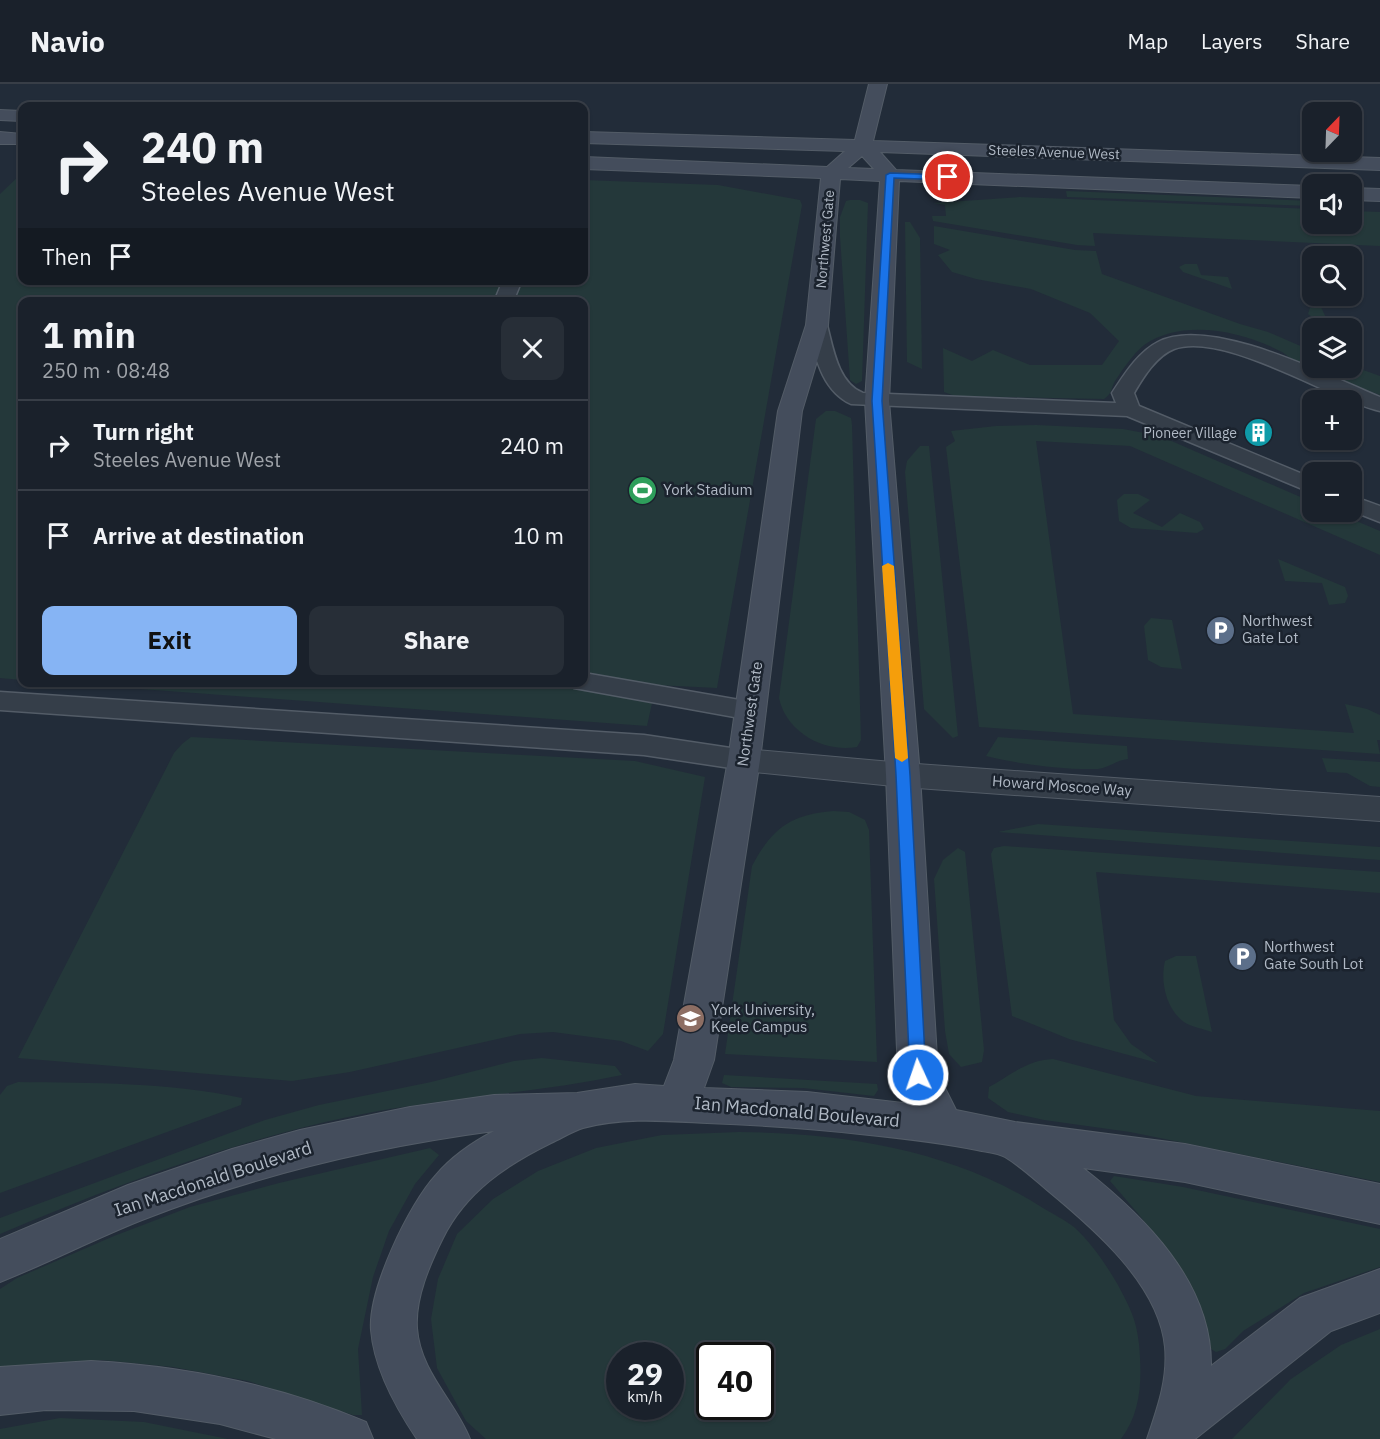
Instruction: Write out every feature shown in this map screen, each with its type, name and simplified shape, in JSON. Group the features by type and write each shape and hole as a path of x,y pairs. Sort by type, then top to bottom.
{"street":[{"path":"878,84 863,145 890,175 877,401 903,775 918,1075 943,1125"},
{"path":"0,115 18,116"},
{"name":"Steeles Avenue West","path":"588,136 1380,164"},
{"path":"0,138 18,139"},
{"name":"Northwest Gate","path":"678,1103 694,1060 744,760 790,411 817,325 831,173 863,145"},
{"name":"Steeles Avenue West","path":"588,163 1302,192"},
{"path":"1362,194 1380,195"},
{"name":"Howard Moscoe Way","path":"744,760 903,775 1380,809"},
{"name":"Ian Macdonald Boulevard","path":"0,1261 128,1205 232,1168 300,1149 410,1125 494,1113 577,1111 635,1102 807,1110 943,1125 1015,1140 1185,1163 1380,1204"},
{"name":"Ian Macdonald Boulevard","path":"446,1439 428,1416 403,1364 394,1327 400,1289 424,1229 449,1189 484,1159 577,1111"},
{"name":"Ian Macdonald Boulevard","path":"1015,1140 1074,1184 1115,1220 1149,1257 1170,1288 1186,1328 1189,1360 1188,1385 1176,1430"},
{"name":"Ian Macdonald Boulevard","path":"1176,1430 1316,1314 1380,1291"},
{"path":"0,1390 116,1384 171,1390 280,1414 348,1439"}],"lane":[{"name":"Northwest Gate","path":"817,325 828,363 845,392 859,399 1130,410"},
{"path":"1302,482 1130,410 1123,393 1138,370 1166,345 1187,341 1222,344 1274,362 1380,405"},
{"path":"1362,507 1380,515"},
{"path":"588,683 751,711"},
{"path":"0,701 644,745 744,760"}],"green space":[{"name":"York Stadium","path":"18,177 18,285 588,285 588,180 718,185 800,200 802,205 717,688 656,685 647,726 114,687 588,687 588,297 18,297 18,680 0,678 0,194"},
{"path":"1066,191 1302,201 1302,206 1067,197"},
{"path":"1020,197 1302,209 1302,234 1362,234 1362,211 1380,212 1380,246 1093,233 1095,246 1077,245 933,221 932,216 946,216 945,205 933,203"},
{"path":"846,201 868,203 862,381 856,384 850,380 840,237 840,217"},
{"path":"905,222 910,222 920,238 922,369 907,362"},
{"path":"934,226 1075,250 1096,251 1102,274 1268,332 1302,347 1302,366 1280,351 1248,338 1212,330 1194,330 1159,337 1144,345 1125,367 1104,399 955,396 944,392 943,348 972,361 993,350 1030,365 1102,365 1119,341 1090,313 1031,289 952,272 938,255 950,250 934,244"},
{"path":"1185,264 1197,264 1201,275 1228,277 1232,289 1183,272 1179,267"},
{"path":"1321,307 1326,318 1315,318 1308,314 1310,308"},
{"path":"1362,370 1380,376 1380,395 1332,378 1362,378"},
{"path":"826,411 835,411 851,418 852,425 861,740 857,747 844,748 832,747 808,738 790,721 779,698 816,419"},
{"path":"1036,425 1123,429 1160,436 1302,498 1302,521 1130,446 1036,441 1073,714 1354,733 1345,704 1367,709 1380,715 1380,740 1377,740 1380,754 979,727 946,447 955,441 951,431 996,426"},
{"path":"920,446 929,446 958,736 953,738 924,709 905,472 907,461"},
{"path":"1124,494 1138,494 1150,500 1133,513 1162,527 1180,513 1200,522 1204,529 1197,533 1131,528 1119,521 1117,500"},
{"path":"1304,522 1359,522 1380,531 1380,555"},
{"path":"1278,559 1345,587 1348,596 1345,603 1329,605 1322,583 1285,581"},
{"path":"1151,618 1172,620 1182,669 1161,667 1148,660 1144,626"},
{"path":"191,737 635,761 705,777 663,1034 648,1051 621,1041 553,1032 520,1034 350,1072 292,1081 18,1058 174,753"},
{"path":"998,737 1127,746 1128,759 1098,769 1071,769 1012,762 986,756"},
{"path":"1322,758 1380,762 1380,787 1370,786 1347,773 1327,772"},
{"path":"833,811 849,812 865,820 869,830 877,1062 725,1054 752,866 767,842 784,826 805,816"},
{"path":"1038,824 1380,847 1380,860 998,832"},
{"path":"1004,846 1380,872 1380,893 1096,872 1114,1020 1131,1044 1158,1063 1069,1039 1012,1016 991,854 994,848"},
{"path":"958,848 965,852 984,1050 982,1062 961,1067 949,1054 945,1031 934,879 943,860"},
{"path":"1176,956 1196,956 1212,1032 1184,1022 1169,1003 1163,978 1165,961"},
{"path":"542,1058 615,1066 622,1075 382,1111 303,1128 171,1167 0,1234 0,1218 265,1120 319,1105 431,1082 514,1061"},
{"path":"1053,1059 1196,1096 1380,1111 1380,1182 1130,1132 1044,1120 1008,1112 988,1098 989,1087 1012,1073 1035,1062"},
{"path":"724,1075 877,1084 878,1090 874,1096 803,1088 731,1087 722,1083"},
{"path":"18,1082 159,1086 242,1098 241,1105 0,1193 0,1095 7,1086"},
{"path":"739,1132 818,1136 858,1141 935,1159 1008,1188 1074,1227 1109,1270 1129,1307 1139,1344 1140,1382 1137,1406 1128,1428 1121,1439 486,1439 466,1421 437,1368 431,1319 438,1279 457,1234 493,1199 538,1171 596,1148 662,1135"},
{"path":"430,1148 439,1155 415,1184 389,1231 373,1277 358,1349 362,1415 353,1415 248,1381 173,1367 102,1360 0,1370 0,1289 17,1278 114,1236 190,1207 279,1183"},
{"path":"1114,1176 1183,1187 1380,1229 1380,1267 1304,1293 1243,1331 1225,1349 1216,1352 1211,1349 1196,1301 1185,1279 1143,1219 1110,1181"},
{"path":"1380,1329 1380,1439 1232,1439 1291,1379 1341,1345"},
{"path":"60,1418 144,1422 228,1439 0,1439 0,1429"}],"slow traffic":[{"path":"888,566 902,758"}],"place":[{"name":"Pioneer Village","path":"1258,433"},
{"name":"York Stadium","path":"642,490"},
{"name":"Northwest Gate Lot","path":"1221,630"},
{"name":"Northwest Gate South Lot","path":"1243,956"},
{"name":"York University, Keele Campus","path":"690,1019"}],"route":[{"path":"918,1075 903,775 877,401 890,175 948,177"}]}
